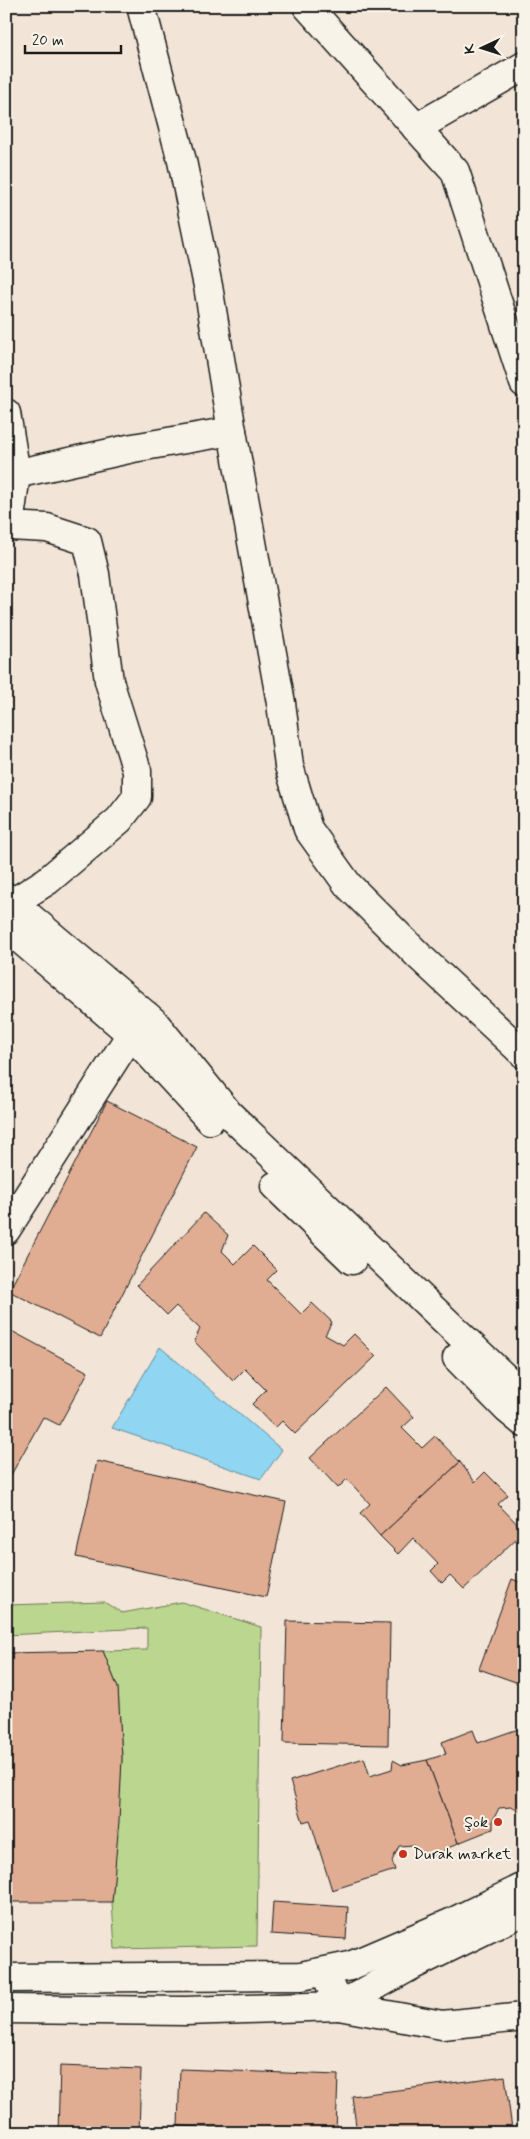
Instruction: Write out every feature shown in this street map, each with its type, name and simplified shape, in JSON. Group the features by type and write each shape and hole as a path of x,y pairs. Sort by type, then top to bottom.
{"street":[{"path":"140,6 182,160 208,286 281,703 289,766 308,829 348,885 421,958 524,1054"},
{"path":"306,6 456,171 524,383"},
{"path":"416,128 524,66"},
{"path":"6,413 11,475 9,526 47,528 87,541 96,574 110,681 137,771 137,797 119,820 47,881 8,908 139,1025 212,1122 308,1218 468,1368 507,1409 524,1423"},
{"path":"11,475 133,448 232,431"},
{"path":"6,1230 139,1025 154,1022 228,1114 524,1396"},
{"path":"6,1978 301,1976 325,1972 350,1966 455,1921 524,1887"},
{"path":"339,2006 411,1966 524,1911"},
{"path":"325,1972 339,2006"},
{"path":"6,2009 185,2011 339,2006 442,2026 524,2018"}],"green space":[{"path":"104,1602 122,1613 182,1602 261,1627 257,1946 115,1949 112,1902 122,1758 118,1688 103,1651 147,1650 147,1628 6,1635 6,1605"}],"water":[{"path":"160,1347 282,1450 261,1479 112,1428"}],"building":[{"path":"107,1101 197,1147 100,1338 9,1291"},
{"path":"204,1213 228,1235 222,1251 235,1264 253,1246 277,1270 267,1280 301,1314 312,1303 332,1322 325,1335 343,1345 354,1334 376,1356 295,1434 282,1421 275,1428 252,1404 266,1390 245,1369 233,1381 194,1341 200,1329 176,1306 167,1315 137,1285"},
{"path":"6,1328 88,1372 59,1425 43,1417 6,1484"},
{"path":"386,1387 414,1417 402,1428 422,1448 435,1436 460,1462 380,1536 360,1513 370,1504 347,1479 338,1488 310,1458"},
{"path":"97,1461 286,1502 266,1597 76,1557"},
{"path":"460,1462 475,1482 485,1472 508,1495 498,1504 524,1531 464,1589 450,1575 442,1583 431,1571 438,1564 413,1538 398,1554 380,1536"},
{"path":"512,1579 524,1584 524,1685 479,1669"},
{"path":"287,1621 390,1623 388,1745 284,1743"},
{"path":"103,1651 118,1688 122,1758 112,1902 6,1902 6,1653"},
{"path":"524,1727 524,1813 511,1807 499,1808 493,1820 493,1829 458,1843 427,1760 446,1754 442,1742 473,1730 478,1743"},
{"path":"364,1758 370,1776 392,1769 393,1760 402,1765 427,1760 458,1843 430,1858 413,1845 399,1846 392,1861 395,1870 332,1890 310,1820 303,1822 290,1781"},
{"path":"273,1902 348,1907 346,1939 271,1934"},
{"path":"60,2066 141,2069 139,2133 58,2133"},
{"path":"180,2069 338,2075 336,2133 178,2126"},
{"path":"505,2076 512,2129 483,2133 357,2133 352,2096"}],"place":[{"name":"Şok","path":"498,1822"},
{"name":"Durak market","path":"403,1854"}]}
